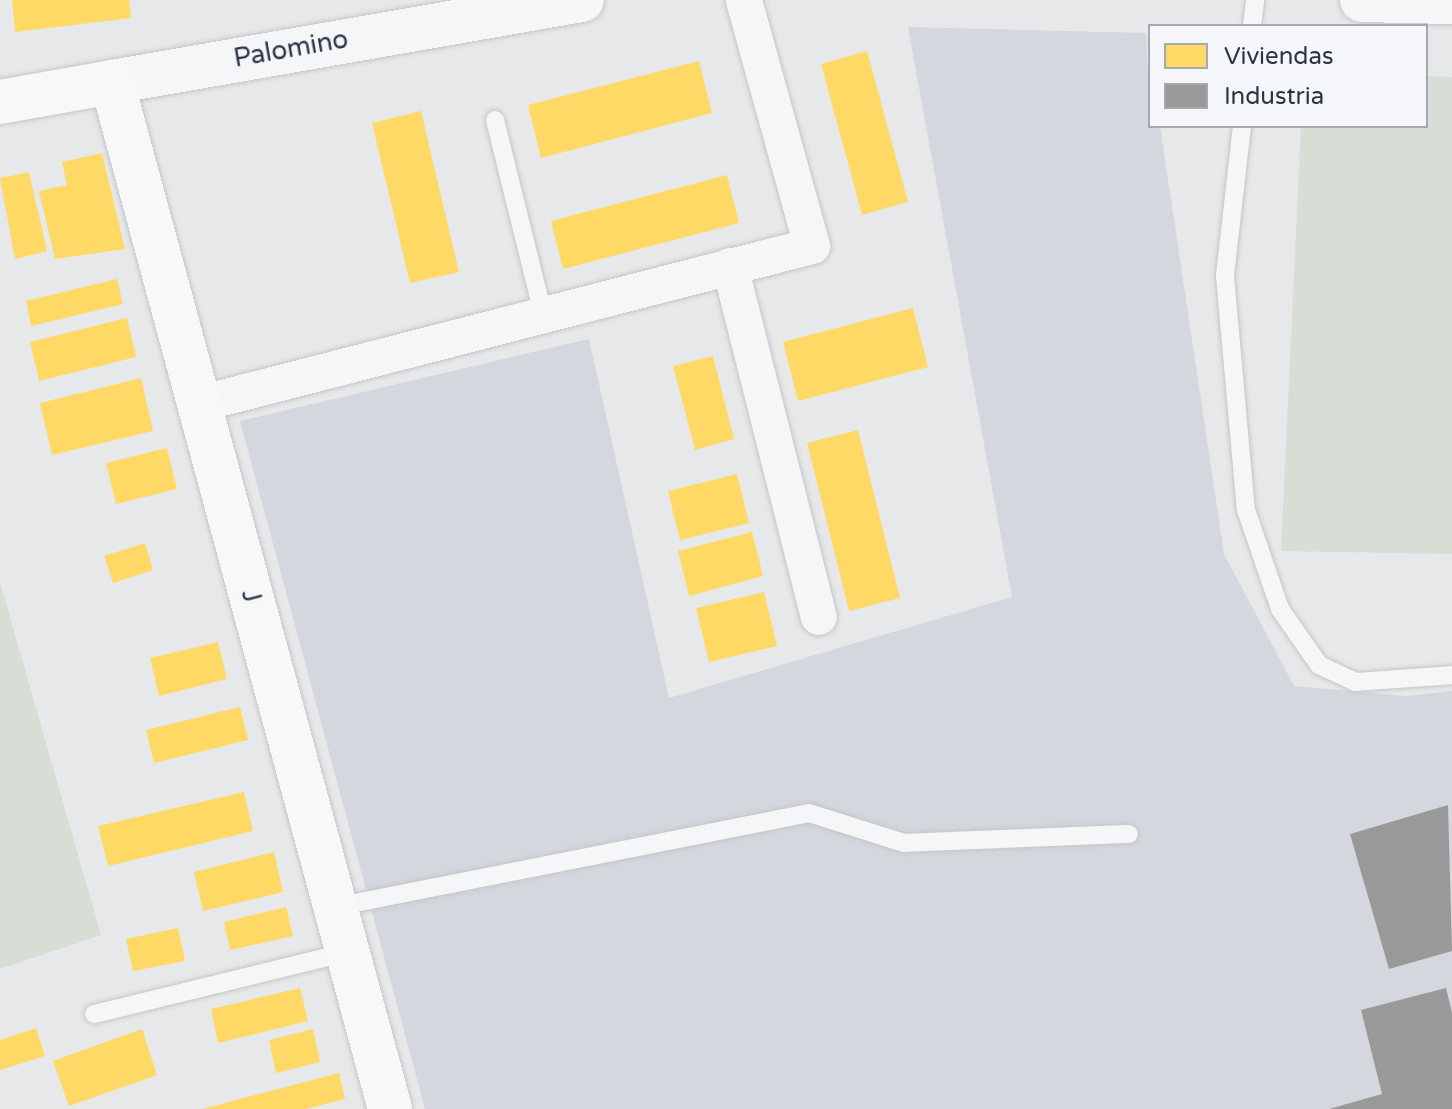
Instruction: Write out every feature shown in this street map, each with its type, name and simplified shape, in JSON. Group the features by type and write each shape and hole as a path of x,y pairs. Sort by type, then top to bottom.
{"main road":[{"name":"Palomino","path":"0,102 112,82"},
{"name":"J","path":"112,82 390,1109"}],"street":[{"name":"Palomino","path":"112,82 582,0"},
{"path":"199,404 812,246 744,0"},
{"path":"1362,0 1452,2"},
{"path":"730,266 819,617"}],"lane":[{"path":"1252,24 1255,0"},
{"path":"495,120 543,314"},
{"path":"1242,128 1225,276 1246,510 1280,609 1319,665 1355,682 1452,675"},
{"path":"335,907 809,813 904,843 1129,834"},
{"path":"94,1014 348,952"}],"shaded area":[{"path":"908,27 1146,33 1148,128 1160,128 1224,554 1294,686 1406,696 1452,691 1452,1109 425,1109 240,421 589,339 669,698 1012,597"},
{"path":"1428,76 1452,77 1452,554 1281,551 1301,128 1428,128"},
{"path":"0,582 101,935 0,969"}],"building: Viviendas":[{"path":"12,0 129,0 131,18 15,32"},
{"path":"867,51 908,202 862,215 821,64"},
{"path":"699,61 712,113 541,158 528,105"},
{"path":"421,111 459,272 410,283 372,123"},
{"path":"102,153 125,249 55,259 39,191 67,185 62,162"},
{"path":"29,172 47,251 15,259 0,178"},
{"path":"727,175 739,223 563,269 551,221"},
{"path":"117,279 123,304 31,326 26,301"},
{"path":"913,308 928,367 798,401 783,342"},
{"path":"127,318 136,357 39,381 30,342"},
{"path":"713,356 734,439 695,450 673,366"},
{"path":"141,378 153,431 52,455 40,403"},
{"path":"858,430 900,598 849,611 807,443"},
{"path":"167,448 177,489 116,504 106,463"},
{"path":"737,474 749,523 680,540 668,491"},
{"path":"752,532 763,576 689,596 678,551"},
{"path":"145,543 153,570 113,583 104,556"},
{"path":"764,592 777,646 709,662 696,608"},
{"path":"218,642 227,679 159,696 150,658"},
{"path":"240,707 248,740 154,763 146,730"},
{"path":"244,792 253,831 108,866 98,826"},
{"path":"274,852 283,892 203,911 194,872"},
{"path":"286,907 293,936 230,950 224,922"},
{"path":"178,928 185,961 133,971 126,939"},
{"path":"300,988 308,1021 218,1043 211,1009"},
{"path":"36,1028 45,1056 0,1070 0,1040"},
{"path":"142,1029 157,1075 69,1106 53,1061"},
{"path":"313,1029 320,1062 276,1073 269,1040"},
{"path":"339,1073 345,1099 306,1109 202,1109"}],"building: Industria":[{"path":"1448,805 1452,951 1389,969 1350,834"},
{"path":"1446,988 1452,1013 1452,1109 1329,1109 1382,1094 1361,1010"}]}
